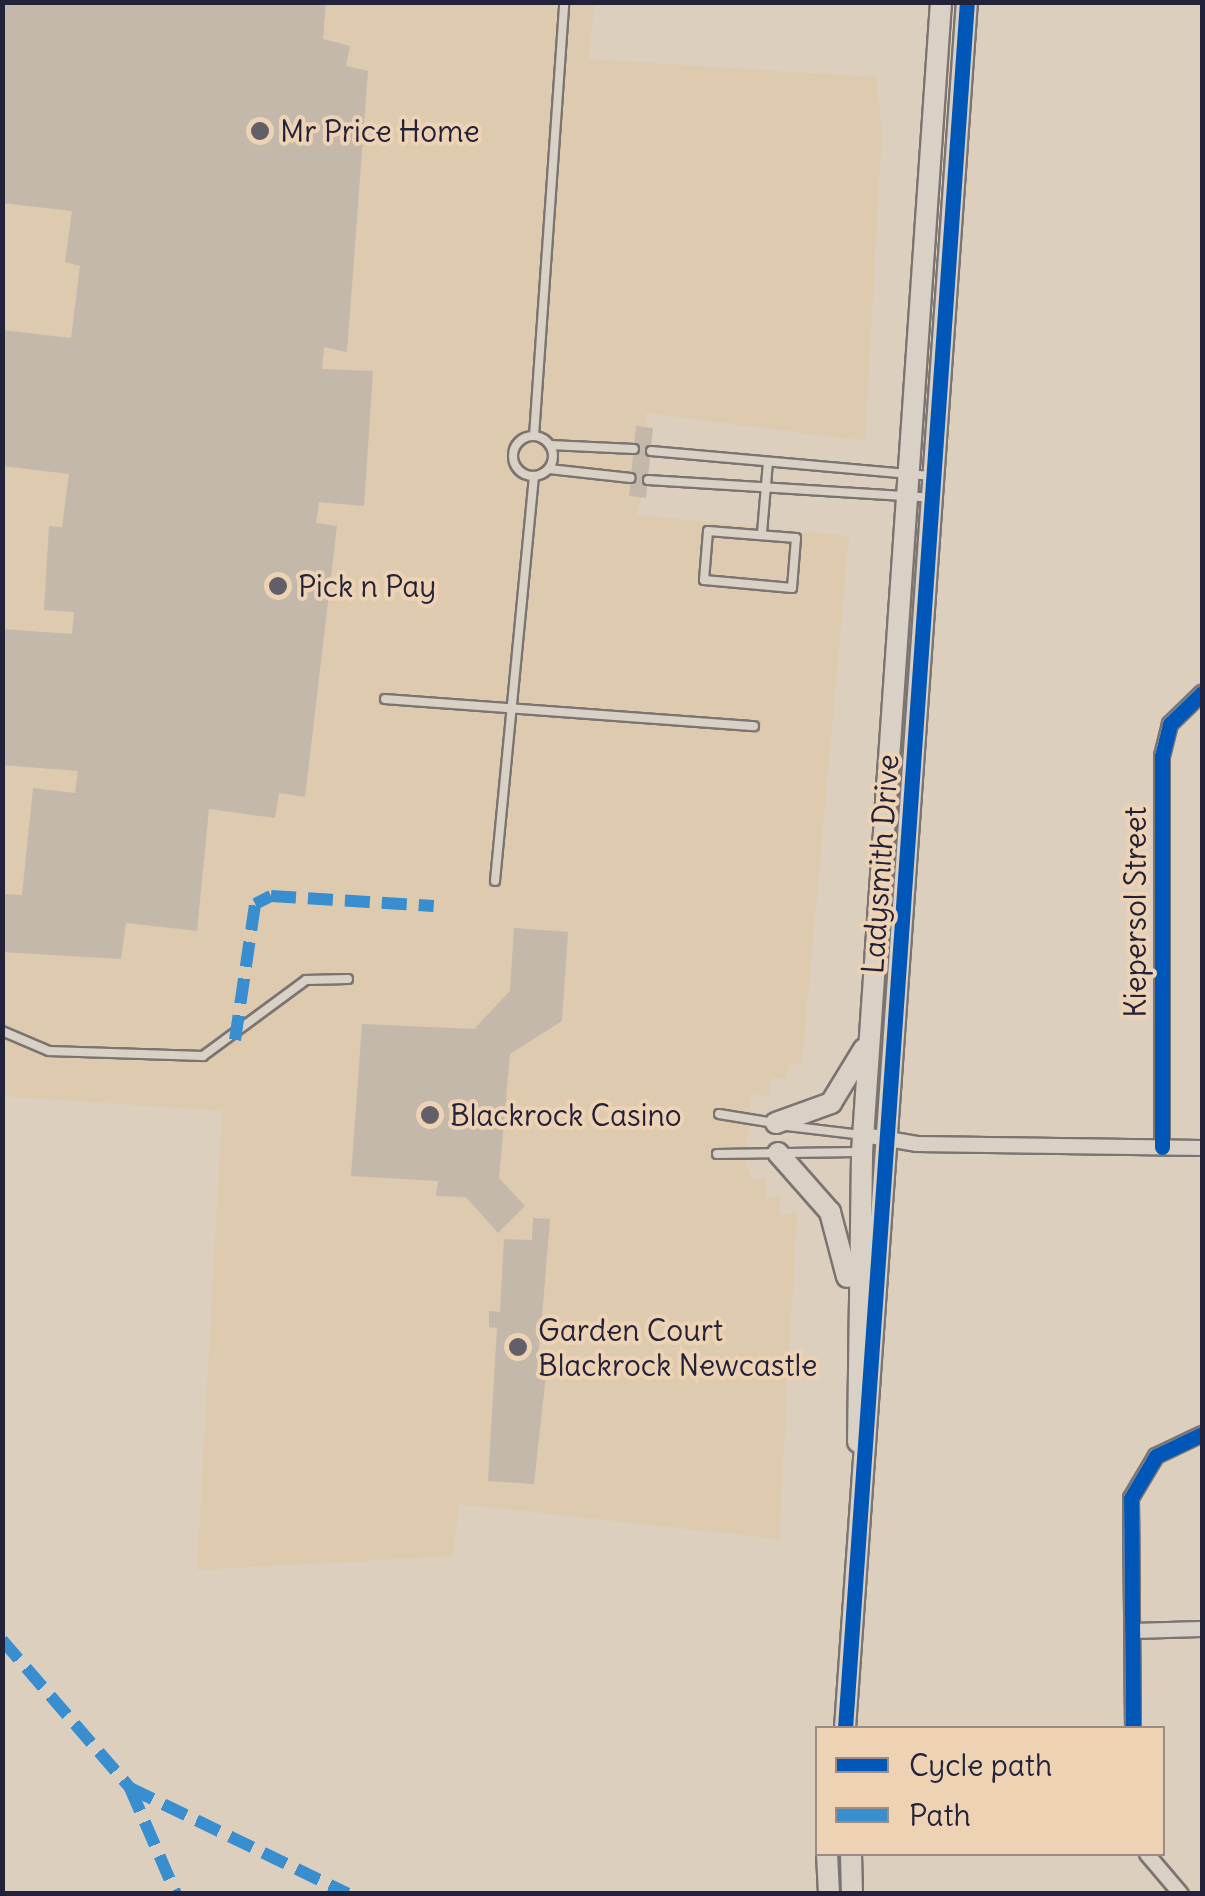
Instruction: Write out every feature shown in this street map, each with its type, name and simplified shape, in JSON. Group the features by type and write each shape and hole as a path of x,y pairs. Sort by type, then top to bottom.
{"street":[{"name":"Ladysmith Drive","path":"858,1443 854,1334 863,1144 913,497 941,2"},
{"name":"Ladysmith Drive","path":"845,1726 858,1443 889,1144 967,2"},
{"name":"Kiepersol Street","path":"1162,1147 1162,756 1170,724 1202,694"},
{"path":"776,1123 843,1092 875,1003"},
{"path":"863,1144 1202,1148"},
{"path":"778,1152 830,1212 854,1334"},
{"path":"1134,1726 1131,1498 1156,1456 1202,1434"},
{"path":"1133,1630 1202,1630"},
{"path":"827,1856 829,1894"},
{"path":"851,1856 852,1894"},
{"path":"1149,1856 1181,1894"}],"lane":[{"path":"534,476 513,456 534,436 564,2"},
{"path":"534,436 550,445 634,450"},
{"path":"548,469 550,445"},
{"path":"651,451 914,475 936,488"},
{"path":"762,533 768,462"},
{"path":"534,476 548,469 632,478"},
{"path":"495,881 534,476"},
{"path":"648,480 913,497 936,488"},
{"path":"708,531 762,533 797,540 792,588 704,580 708,531"},
{"path":"385,698 754,726"},
{"path":"2,1031 49,1050 203,1056 306,980 348,979"},
{"path":"719,1114 863,1144"},
{"path":"718,1154 863,1144"}],"shaded area":[{"path":"2,3 595,3 588,59 876,77 882,132 865,441 646,413 648,480 636,515 849,536 802,1064 788,1063 787,1079 771,1078 770,1096 751,1095 745,1163 752,1179 766,1178 766,1198 780,1197 780,1215 797,1213 779,1539 459,1504 453,1556 197,1570 222,1111 3,1096"}],"building":[{"path":"3,2 326,2 323,39 350,46 346,66 368,71 347,352 324,347 322,369 373,371 364,506 319,502 316,523 337,526 305,797 279,793 275,818 209,809 197,931 126,923 121,959 2,952 3,894 22,895 33,788 75,793 78,771 2,765 2,629 72,634 74,612 44,610 49,526 62,527 69,474 2,466 2,330 71,338 80,266 65,262 72,211 2,203"},
{"path":"636,426 653,428 646,498 629,496"},
{"name":"Blackrock Casino","path":"514,928 568,932 562,1021 510,1054 499,1178 525,1206 498,1233 466,1197 436,1196 438,1181 351,1176 362,1024 474,1029 510,991"},
{"name":"Garden Court Blackrock Newcastle","path":"533,1218 550,1219 542,1317 557,1318 556,1330 540,1329 538,1364 547,1365 534,1484 488,1481 497,1328 489,1327 489,1311 500,1312 504,1239 532,1240"}],"marked path":[{"path":"235,1040 255,904 271,896 434,906"},
{"path":"2,1640 130,1788 176,1894"},
{"path":"130,1788 348,1894"}],"cycle path":[{"path":"845,1726 967,2"},
{"path":"1162,1147 1162,756 1170,724 1202,693"},
{"path":"1133,1726 1131,1498 1156,1456 1202,1434"}],"place":[{"name":"Mr Price Home","path":"260,131"},
{"name":"Pick n Pay","path":"278,586"},
{"name":"Blackrock Casino","path":"430,1115"},
{"name":"Garden Court Blackrock Newcastle","path":"518,1347"}]}
